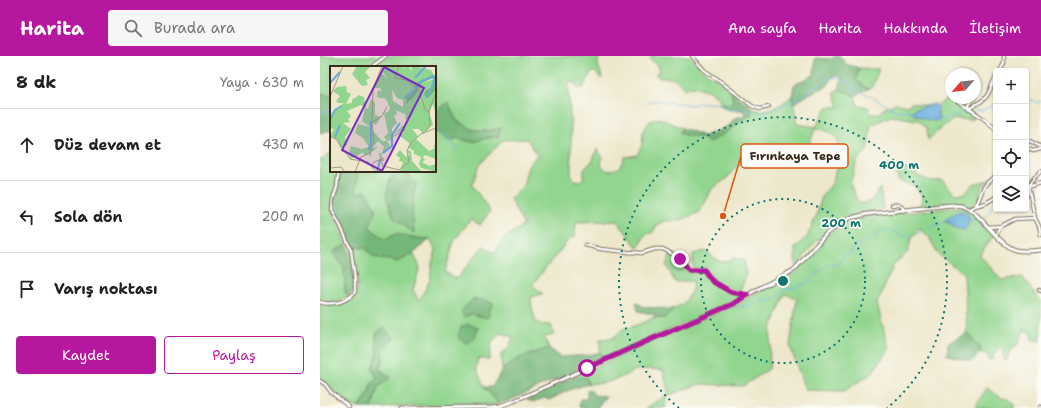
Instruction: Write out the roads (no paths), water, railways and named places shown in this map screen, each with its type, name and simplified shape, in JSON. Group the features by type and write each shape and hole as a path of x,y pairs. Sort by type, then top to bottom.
{"street":[{"path":"373,66 386,56"},
{"path":"692,56 704,70 752,106 760,110 770,108"},
{"path":"1002,68 1004,63 1004,56"},
{"path":"968,110 972,105 978,103 989,94 993,81"},
{"path":"961,104 993,126"},
{"path":"968,110 970,104"},
{"path":"1028,140 1041,148"},
{"path":"1029,150 1033,151 1041,148"},
{"path":"1029,184 1041,171"},
{"path":"320,302 342,301 348,299 355,292 355,279 351,250 332,210 339,172"},
{"path":"969,210 980,201 982,189 993,178"},
{"path":"1029,186 1041,184"},
{"path":"1029,194 1035,218 1040,224 1041,235"},
{"path":"975,206 986,203 993,199"},
{"path":"892,205 898,204 902,206 904,210"},
{"path":"402,408 486,408 506,404 733,304 794,270 827,233 844,221 857,216 956,205 964,207 975,214 988,228 1013,249 1026,251 1041,250"},
{"path":"988,228 1001,226 1016,218 1035,218"},
{"path":"996,235 1001,226"},
{"path":"585,245 601,249 628,252 663,249 680,259 689,270 704,270 712,281 731,292 748,295"},
{"path":"320,381 349,407"}],"water":[{"path":"935,104 937,106 939,120 932,121 911,112 915,109"},
{"path":"965,211 969,215 969,223 965,230 954,228 951,224 945,221 952,215"}],"waterway":[{"path":"646,102 663,100 665,103 671,102 673,104 677,103 692,105 697,103 712,103 721,104 729,109 742,108 747,112 753,110 761,113 793,102 805,95 812,88 836,77 848,82 853,88 897,111 908,110 911,112"},
{"path":"1029,100 1032,100 1038,103 1041,101"},
{"path":"974,110 982,111 993,106"},
{"path":"320,113 330,110"},
{"path":"939,120 950,118 969,111"},
{"path":"436,129 448,137 455,148 459,150"},
{"path":"982,217 990,211 993,203"},
{"path":"969,219 977,220"},
{"path":"734,308 742,306 747,307 760,301 765,302 775,299 781,295 784,290 805,284 815,274 820,272 828,265 840,264 844,254 851,253 852,249 856,245 869,241 882,230 892,231 903,236 913,236 923,229 933,225 940,225 945,221"}],"place":[{"name":"Fırınkaya Tepe","path":"723,216"}]}
